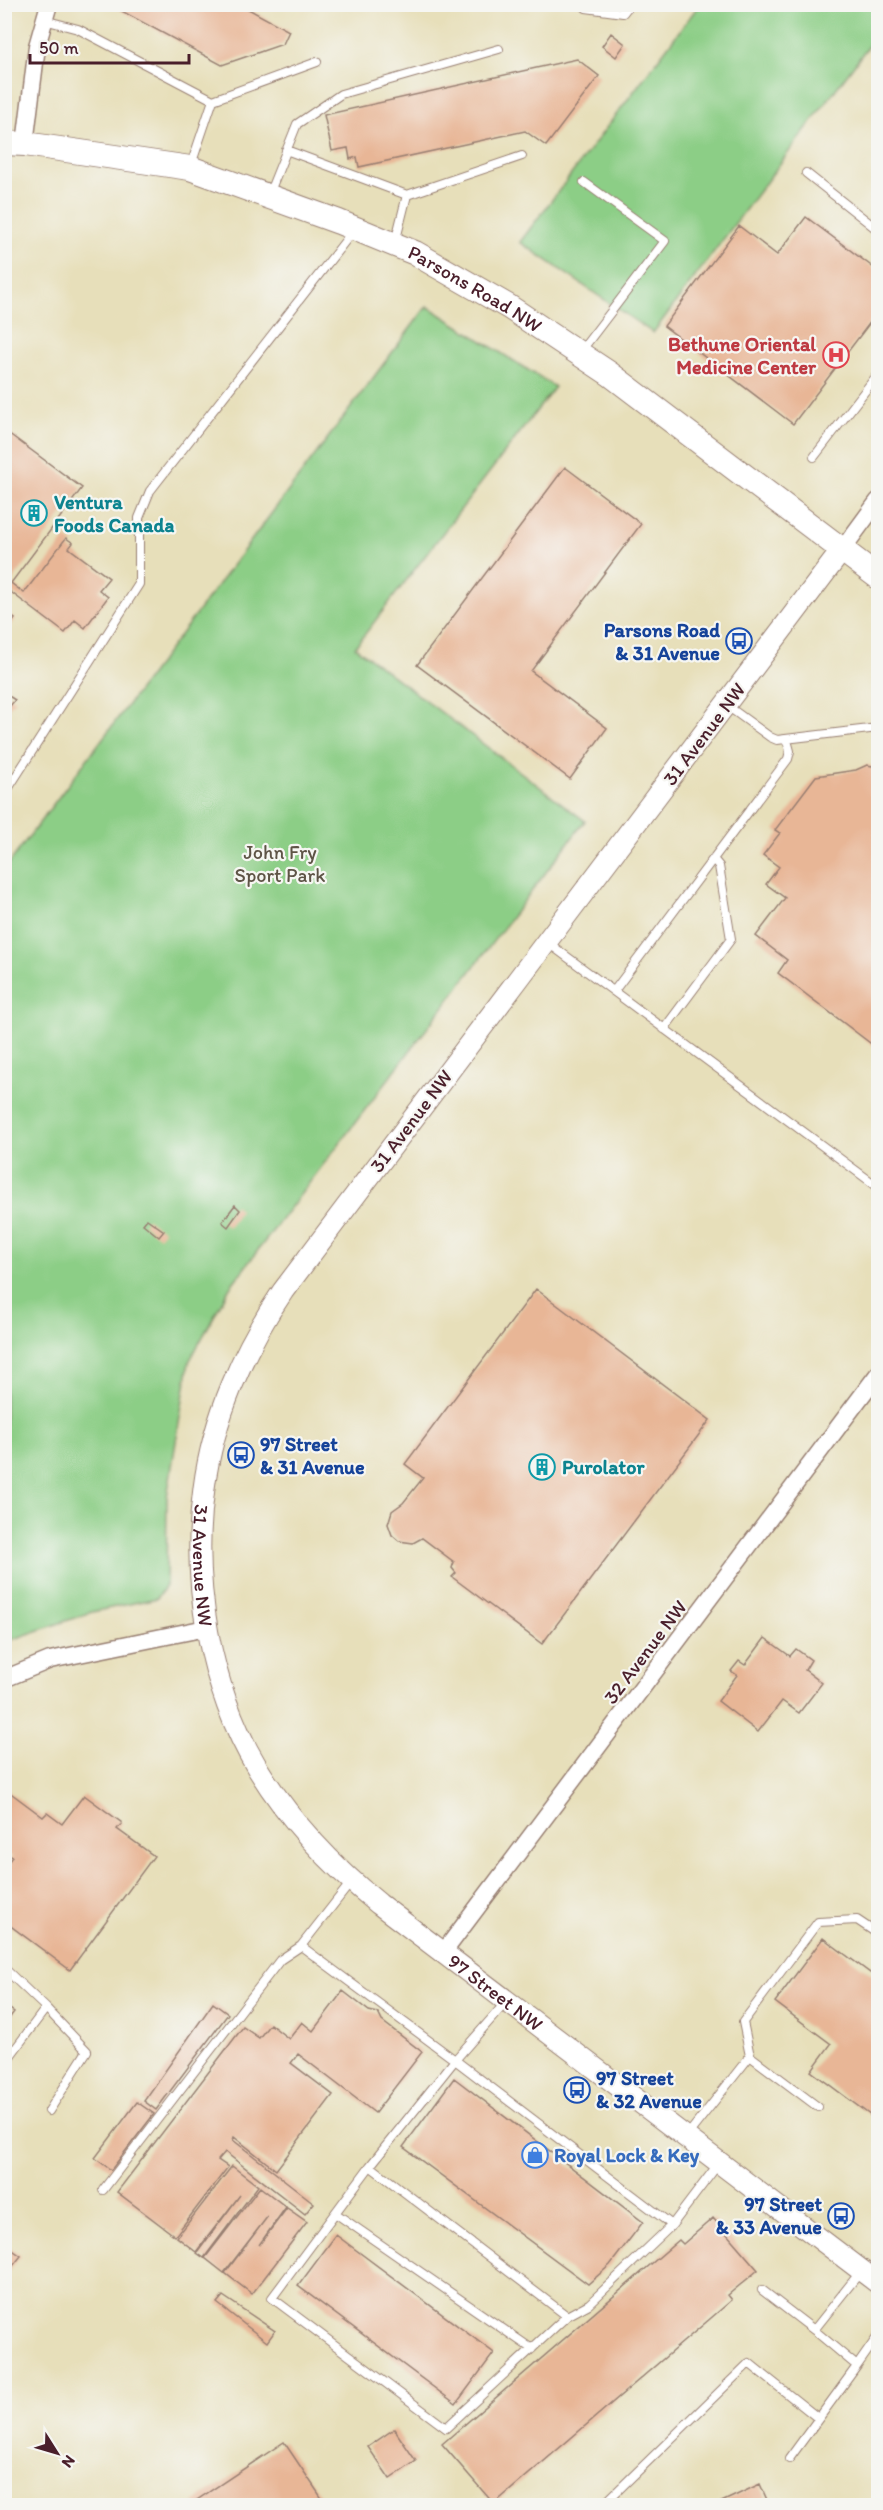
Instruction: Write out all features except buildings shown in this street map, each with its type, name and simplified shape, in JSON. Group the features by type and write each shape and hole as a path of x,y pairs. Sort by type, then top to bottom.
{"main road":[{"name":"Parsons Road NW","path":"15,143 190,168 395,244 464,279 580,353 879,577"}],"street":[{"path":"15,143 46,12"},
{"name":"31 Avenue NW","path":"4,1679 50,1660 206,1628 201,1580 204,1487 221,1420 245,1355 261,1323 879,501"},
{"name":"32 Avenue NW","path":"443,1953 879,1374"},
{"name":"97 Street NW","path":"206,1628 228,1704 256,1767 303,1831 352,1881 443,1953 879,2283"}],"lane":[{"path":"582,4 586,8 623,13 630,4"},
{"path":"46,12 213,100 317,62"},
{"path":"268,196 297,124 341,94 499,49"},
{"path":"190,168 213,100"},
{"path":"286,150 407,195 522,156"},
{"path":"806,173 879,230"},
{"path":"580,353 665,241 584,182"},
{"path":"395,244 407,195"},
{"path":"4,795 139,584 139,518 150,491 356,229"},
{"path":"814,457 879,374"},
{"path":"726,705 770,737 787,740 879,728"},
{"path":"614,991 788,759 787,740"},
{"path":"664,1029 731,939 719,866 714,860"},
{"path":"547,942 879,1187"},
{"path":"103,2190 280,1960 301,1946 352,1881"},
{"path":"818,2107 750,2056 743,2022 818,1922 857,1920 879,1934"},
{"path":"301,1946 672,2225"},
{"path":"4,1968 87,2051 49,2111"},
{"path":"507,2001 455,2060 370,2166 272,2298 446,2428 567,2316 589,2304 672,2225 719,2163"},
{"path":"4,2064 46,2008"},
{"path":"686,2138 750,2056"},
{"path":"370,2166 567,2316"},
{"path":"335,2213 532,2349"},
{"path":"814,2330 862,2270"},
{"path":"762,2290 857,2366"},
{"path":"789,2459 879,2336"},
{"path":"602,2505 749,2363 818,2418"}],"green space":[{"path":"699,5 878,5 878,33 653,333 520,242"},
{"name":"John Fry Sport Park","path":"427,306 555,387 355,647 585,821 230,1287 189,1362 167,1497 166,1586 157,1598 92,1612 5,1642 4,870"}],"place":[{"name":"Bethune Oriental Medicine Center","path":"836,355"},
{"name":"Ventura Foods Canada","path":"34,513"},
{"name":"Parsons Road & 31 Avenue","path":"739,641"},
{"name":"97 Street & 31 Avenue","path":"241,1455"},
{"name":"Purolator","path":"542,1467"},
{"name":"97 Street & 32 Avenue","path":"577,2090"},
{"name":"Royal Lock & Key","path":"535,2155"},
{"name":"97 Street & 33 Avenue","path":"841,2216"}]}
